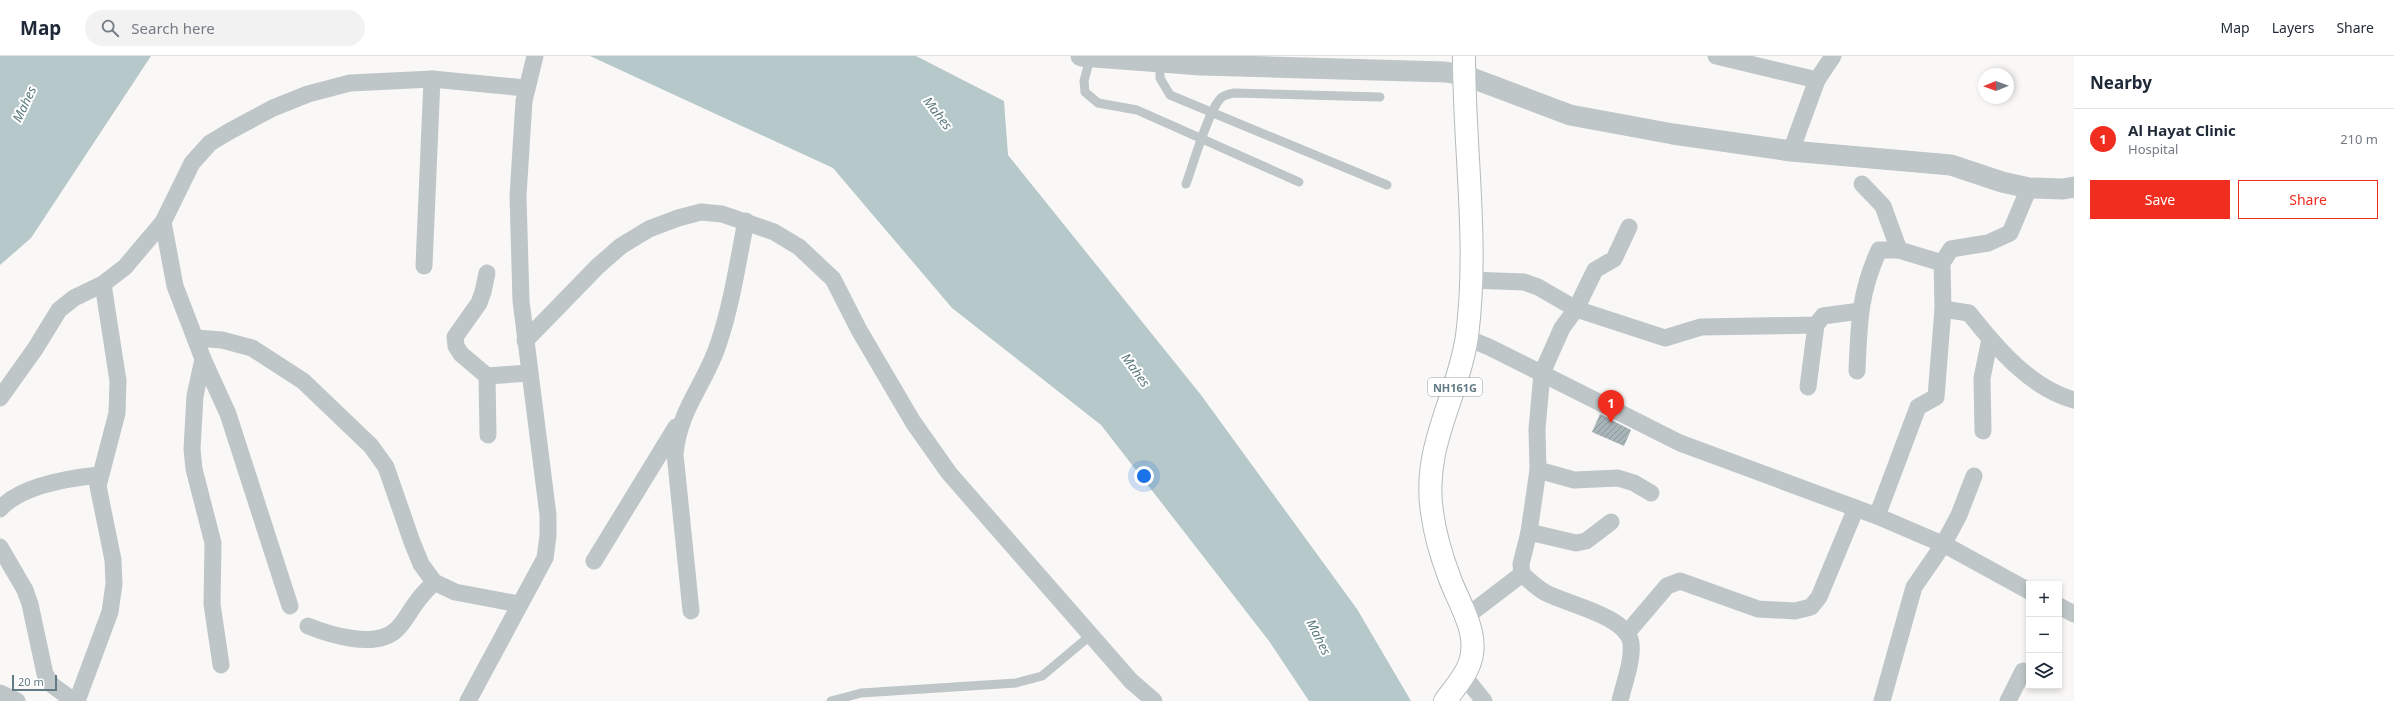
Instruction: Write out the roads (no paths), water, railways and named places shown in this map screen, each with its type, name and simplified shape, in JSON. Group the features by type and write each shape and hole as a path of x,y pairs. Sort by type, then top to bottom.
{"highway":[{"name":"NH161G","path":"1445,701 1464,676 1470,664 1472,648 1467,616 1443,559 1431,511 1430,487 1432,460 1438,432 1453,394 1467,338 1472,204 1464,66"}],"street":[{"path":"468,701 545,558 548,536 548,515 521,301 518,196 521,124 525,88 535,56"},
{"path":"1791,151 1817,80 1833,56"},
{"path":"1087,57 1160,64 1430,70 1464,66 1570,115 1673,134 1791,151 1951,165 2002,182 2029,188 2063,189 2074,186"},
{"path":"1722,57 1817,80"},
{"path":"0,398 35,349 59,310 74,298 103,284 125,267 162,222 192,163 210,143 273,108 308,94 350,83 432,79 525,88"},
{"path":"424,266 432,79"},
{"path":"1862,184 1883,206 1899,250"},
{"path":"1877,516 1918,407 1936,397 1943,309 1942,263 1952,249 1988,242 2010,233 2029,188"},
{"path":"525,341 598,266 621,246 649,229 678,218 701,212 722,214 746,221 774,232 798,247 833,279 859,330 909,416 949,473 1131,681 1154,701"},
{"path":"594,561 683,415 719,343 746,221"},
{"path":"162,222 175,286 194,338 228,414 290,606"},
{"path":"1620,701 1630,657 1631,643 1627,633 1618,624 1606,618 1547,593 1522,574 1521,564 1529,532 1538,470 1537,429 1542,373 1562,328 1576,310 1595,270 1614,259 1629,227"},
{"path":"1857,371 1860,311 1867,276 1879,250 1899,250 1942,263"},
{"path":"487,273 479,303 456,337 456,346 461,354 487,376 529,373"},
{"path":"1470,280 1524,282 1538,287 1576,310 1665,338 1702,327 1816,325"},
{"path":"0,547 25,590 30,604 45,674 52,685 75,701 110,612 114,584 112,560 98,495 99,475 111,438 117,405 118,381 103,284"},
{"path":"1943,309 1969,313 1990,340 2031,378 2074,400"},
{"path":"1808,387 1816,325 1823,316 1860,311"},
{"path":"194,338 222,340 252,348 303,381 372,446 386,467 421,564 434,582 455,592 519,604"},
{"path":"1467,338 1542,373 1680,443 1877,516 1943,545 2026,589"},
{"path":"1983,431 1982,378 1990,340"},
{"path":"203,359 195,396 193,456 199,492 213,543 212,604 221,665"},
{"path":"487,376 488,435"},
{"path":"683,415 677,436 675,454 691,611"},
{"path":"1538,470 1574,480 1618,478 1634,483 1652,493"},
{"path":"0,509 23,493 40,487 63,480 99,475"},
{"path":"1882,701 1914,587 1943,545 1959,515 1974,476"},
{"path":"1627,633 1667,586 1680,580 1729,600 1758,609 1795,611 1811,607 1819,597 1856,508"},
{"path":"1529,532 1576,544 1586,541 1611,522"},
{"path":"1467,616 1522,574"},
{"path":"308,626 345,638 362,640 386,636 395,632 417,601 434,582"},
{"path":"2062,608 2074,614"},
{"path":"2008,701 2023,671"},
{"path":"1464,676 1484,701"},
{"path":"0,693 17,701"}],"lane":[{"path":"1087,57 1084,82 1085,92 1091,99 1098,103 1137,110 1299,182"},
{"path":"1160,64 1160,78 1170,95 1387,186"},
{"path":"1186,184 1212,112 1220,99 1234,93 1380,97"},
{"path":"831,701 862,693 1016,683 1042,676 1091,635"}],"water":[{"name":"Mahes","path":"0,56 151,56 31,238 0,265"},
{"name":"Mahes","path":"590,56 916,56 1004,101 1008,155 1201,395 1357,609 1411,701 1309,701 1269,641 1101,425 952,308 833,168"}],"place":[{"name":"Al Hayat Clinic","path":"1611,423"}]}
